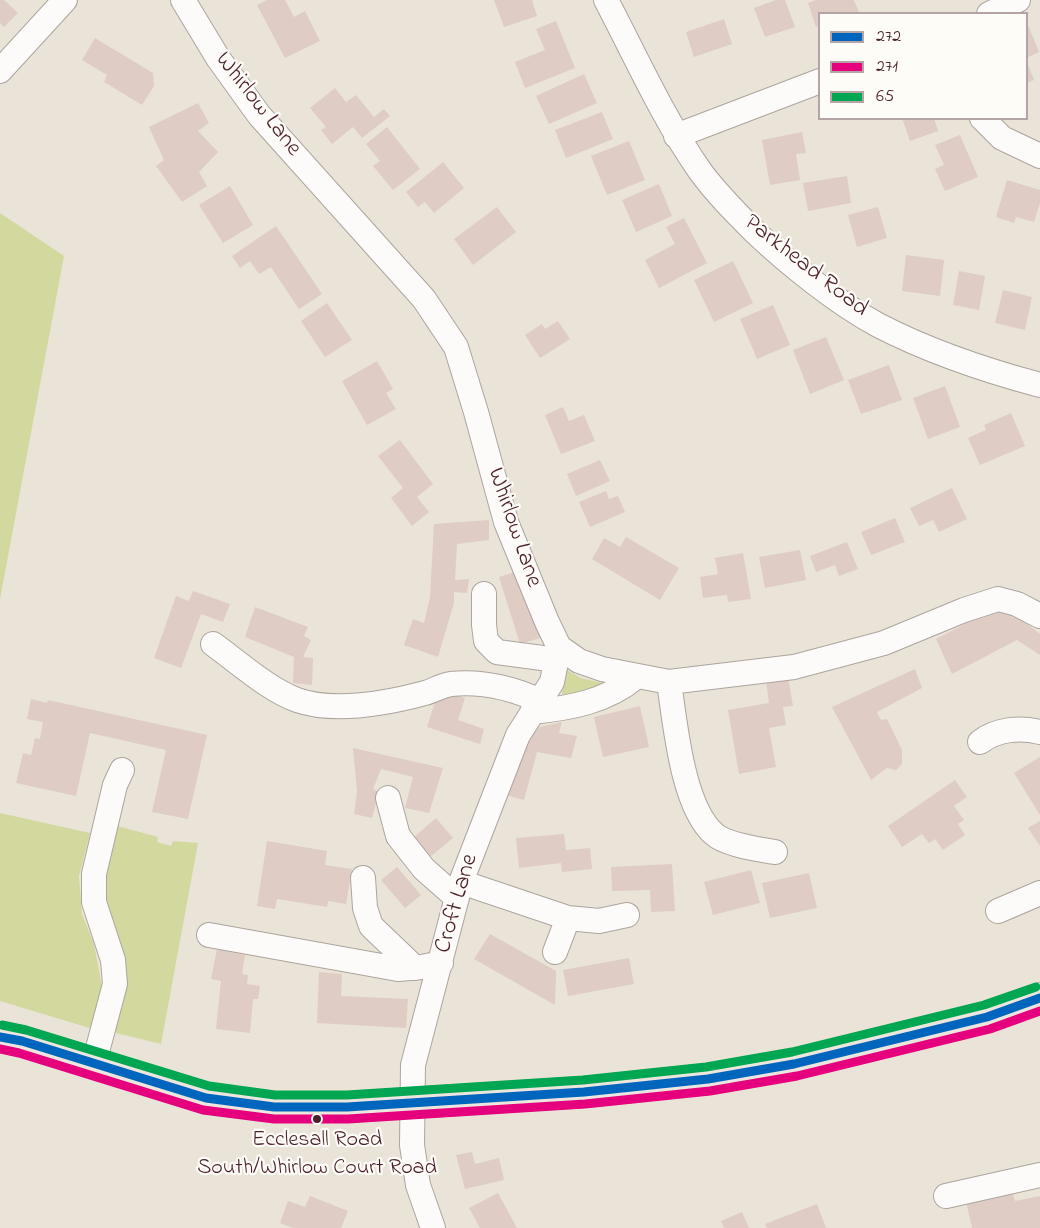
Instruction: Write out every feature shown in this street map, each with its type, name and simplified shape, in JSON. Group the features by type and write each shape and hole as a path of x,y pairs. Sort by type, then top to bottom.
{"main road":[{"path":"0,1037 22,1041 206,1098 274,1107 347,1107 584,1092 708,1079 794,1064 987,1017 1040,998"}],"street":[{"path":"0,71 65,0"},
{"name":"Whirlow Lane","path":"183,0 218,58 259,115 424,299 456,347 506,522 558,653"},
{"name":"Parkhead Road","path":"606,0 676,135 701,173 733,210 774,250 822,288 876,324 940,354 1040,385"},
{"path":"993,12 1018,0"},
{"path":"676,135 818,81"},
{"path":"983,120 1002,138 1040,156"},
{"path":"484,594 486,641 497,652 558,653 602,669 669,682 794,667 885,643 964,610 998,599 1017,604 1040,616"},
{"path":"213,644 269,685 297,700 325,706 370,705 425,693 449,684 486,684 520,692 536,707 570,708 620,691 636,677"},
{"name":"Croft Lane","path":"433,1228 418,1185 412,1145 413,1065 459,890 518,735 552,682 558,653"},
{"path":"669,682 683,768 696,810 714,835 745,848 775,852"},
{"path":"980,742 989,735 1005,731 1025,729 1040,732"},
{"path":"94,1063 115,984 113,960 94,902 94,874 115,785 122,770"},
{"path":"388,798 398,836 424,869 459,890 568,918 599,921 627,915"},
{"path":"363,878 365,908 371,926 415,968"},
{"path":"998,911 1040,893"},
{"path":"555,952 568,918"},
{"path":"209,935 398,969 441,963"},
{"path":"946,1196 1038,1171"}],"green space":[{"path":"0,213 64,256 0,599"},
{"path":"563,668 581,678 606,684 562,701"},
{"path":"0,813 90,833 79,876 82,914 94,944 102,987 93,1029 0,1001"},
{"path":"114,825 158,837 157,842 171,846 173,841 198,843 161,1044 112,1032 98,884"}],"building":[{"path":"0,0 4,0 18,13 4,27 0,23"},
{"path":"267,0 285,0 294,17 305,11 320,41 285,58 257,5"},
{"path":"494,0 532,0 537,16 504,27"},
{"path":"776,0 785,0 795,27 765,37 754,8"},
{"path":"816,0 854,0 859,12 818,12 818,26 816,27 808,3"},
{"path":"724,19 732,44 694,57 686,32"},
{"path":"556,21 575,68 525,88 515,62 545,50 536,29"},
{"path":"1028,25 1039,52 1028,57"},
{"path":"95,38 153,73 154,86 142,105 104,82 107,75 82,60"},
{"path":"1028,65 1034,80 1028,83"},
{"path":"584,74 597,103 549,124 536,96"},
{"path":"335,88 346,102 356,95 374,117 384,109 390,116 362,138 353,127 332,144 321,130 326,127 310,108"},
{"path":"198,103 209,123 198,131 218,152 199,172 207,186 182,202 156,166 164,160 149,127"},
{"path":"602,112 613,139 566,158 555,130"},
{"path":"903,120 935,120 938,131 910,141"},
{"path":"387,127 420,169 393,190 373,166 380,161 366,144"},
{"path":"802,132 806,153 796,154 800,180 770,185 762,140"},
{"path":"960,135 978,177 945,191 935,169 944,165 935,145"},
{"path":"629,141 645,180 607,195 591,156"},
{"path":"443,162 464,188 434,213 425,202 418,207 406,192"},
{"path":"847,176 851,203 808,211 803,183"},
{"path":"1007,180 1040,190 1040,203 1034,222 1016,217 1014,223 996,217"},
{"path":"659,184 672,216 636,232 622,200"},
{"path":"230,186 253,225 223,243 199,205"},
{"path":"497,207 516,232 473,265 454,239"},
{"path":"878,207 887,238 857,247 848,215"},
{"path":"684,218 707,263 659,288 645,260 675,244 666,227"},
{"path":"276,226 322,294 299,309 271,267 259,274 250,261 240,268 232,256"},
{"path":"906,255 944,260 940,296 902,291"},
{"path":"733,261 753,303 714,322 694,280"},
{"path":"959,271 985,276 979,310 953,305"},
{"path":"1003,290 1032,297 1025,330 995,323"},
{"path":"327,303 352,340 325,357 301,321"},
{"path":"773,305 790,345 757,359 740,319"},
{"path":"558,321 570,339 540,358 525,335 542,324 545,329"},
{"path":"826,337 844,380 810,394 793,350"},
{"path":"377,361 393,389 386,393 396,409 367,425 342,381"},
{"path":"889,365 902,400 861,414 848,380"},
{"path":"945,386 960,427 928,439 913,398"},
{"path":"563,407 569,421 584,415 595,441 561,454 545,415"},
{"path":"1011,413 1025,446 980,465 968,438 986,430 984,425"},
{"path":"400,440 433,484 417,497 429,512 412,526 391,498 403,488 378,456"},
{"path":"600,460 610,481 576,496 567,474"},
{"path":"952,488 967,519 939,532 933,520 919,526 910,508"},
{"path":"606,491 609,499 618,496 625,512 590,527 579,502"},
{"path":"895,518 905,542 871,555 861,532"},
{"path":"489,520 489,540 457,544 455,580 469,579 467,593 454,592 454,603 438,657 404,645 413,619 424,623 430,597 434,524"},
{"path":"626,537 679,568 660,600 592,559 604,538 620,547"},
{"path":"847,542 858,569 839,576 835,565 816,572 810,556"},
{"path":"800,550 806,580 765,588 759,557"},
{"path":"743,553 751,599 728,602 727,595 703,598 700,577 718,574 715,558"},
{"path":"518,571 540,638 520,644 499,577"},
{"path":"193,591 230,604 223,622 201,614 181,668 154,658 176,596 189,601"},
{"path":"255,607 308,627 304,636 311,640 303,657 313,658 312,685 293,683 294,657 245,637"},
{"path":"990,611 1016,615 1040,634 1040,655 1017,640 952,674 936,639"},
{"path":"915,669 922,688 877,712 881,720 887,719 902,750 902,764 896,770 887,768 871,780 832,707"},
{"path":"788,677 793,706 783,707 786,725 769,728 776,767 739,774 728,710 769,703 766,681"},
{"path":"439,689 465,698 458,720 484,729 480,744 427,727"},
{"path":"31,699 47,703 48,700 207,735 188,819 152,812 166,750 90,733 76,796 16,783 23,753 31,755 35,738 40,739 43,722 27,719"},
{"path":"640,706 649,747 603,757 594,717"},
{"path":"562,722 559,733 577,736 571,758 537,752 524,800 506,795 524,735 540,727"},
{"path":"353,748 443,768 429,813 405,808 413,777 381,769 373,789 379,792 372,818 354,814 357,791"},
{"path":"1040,757 1040,815 1014,773"},
{"path":"955,780 967,797 954,806 964,820 958,824 965,835 943,850 935,839 929,843 922,834 902,847 888,826"},
{"path":"436,818 453,838 430,857 413,838"},
{"path":"1040,821 1040,846 1028,828"},
{"path":"564,834 566,850 590,848 592,869 562,872 561,863 519,868 516,838"},
{"path":"267,841 327,851 325,865 352,869 346,904 328,901 327,907 277,899 275,909 257,906"},
{"path":"672,864 675,911 651,912 650,890 612,891 611,867"},
{"path":"397,867 421,895 405,908 381,880"},
{"path":"751,870 760,903 713,915 704,882"},
{"path":"809,873 817,908 770,918 762,883"},
{"path":"490,934 556,971 555,1005 474,959"},
{"path":"217,949 245,955 242,974 248,975 247,984 260,986 258,999 253,999 250,1033 216,1029 221,981 211,979"},
{"path":"629,958 634,984 568,996 563,970"},
{"path":"319,972 342,974 341,996 408,999 406,1028 317,1023"},
{"path":"472,1152 475,1164 499,1158 504,1180 465,1189 456,1155"},
{"path":"1012,1191 1015,1201 1040,1196 1040,1228 972,1228 966,1201"},
{"path":"498,1193 517,1228 480,1228 469,1208"},
{"path":"310,1196 348,1211 341,1228 293,1228 280,1223 288,1201 305,1207"},
{"path":"817,1204 826,1228 767,1228 765,1224"},
{"path":"742,1212 749,1228 724,1228 721,1221"}],"transit line":[{"name":"65","path":"2,1025 26,1030 209,1086 275,1095 347,1095 583,1080 706,1067 792,1052 984,1005 1036,987"},
{"name":"272","path":"0,1037 22,1041 206,1098 274,1107 347,1107 584,1092 708,1079 794,1064 987,1017 1040,998"},
{"name":"271","path":"0,1049 203,1110 274,1119 348,1119 585,1104 710,1091 797,1076 990,1029 1040,1011"}],"place":[{"name":"Ecclesall Road South/Whirlow Court Road","path":"317,1119"}]}
